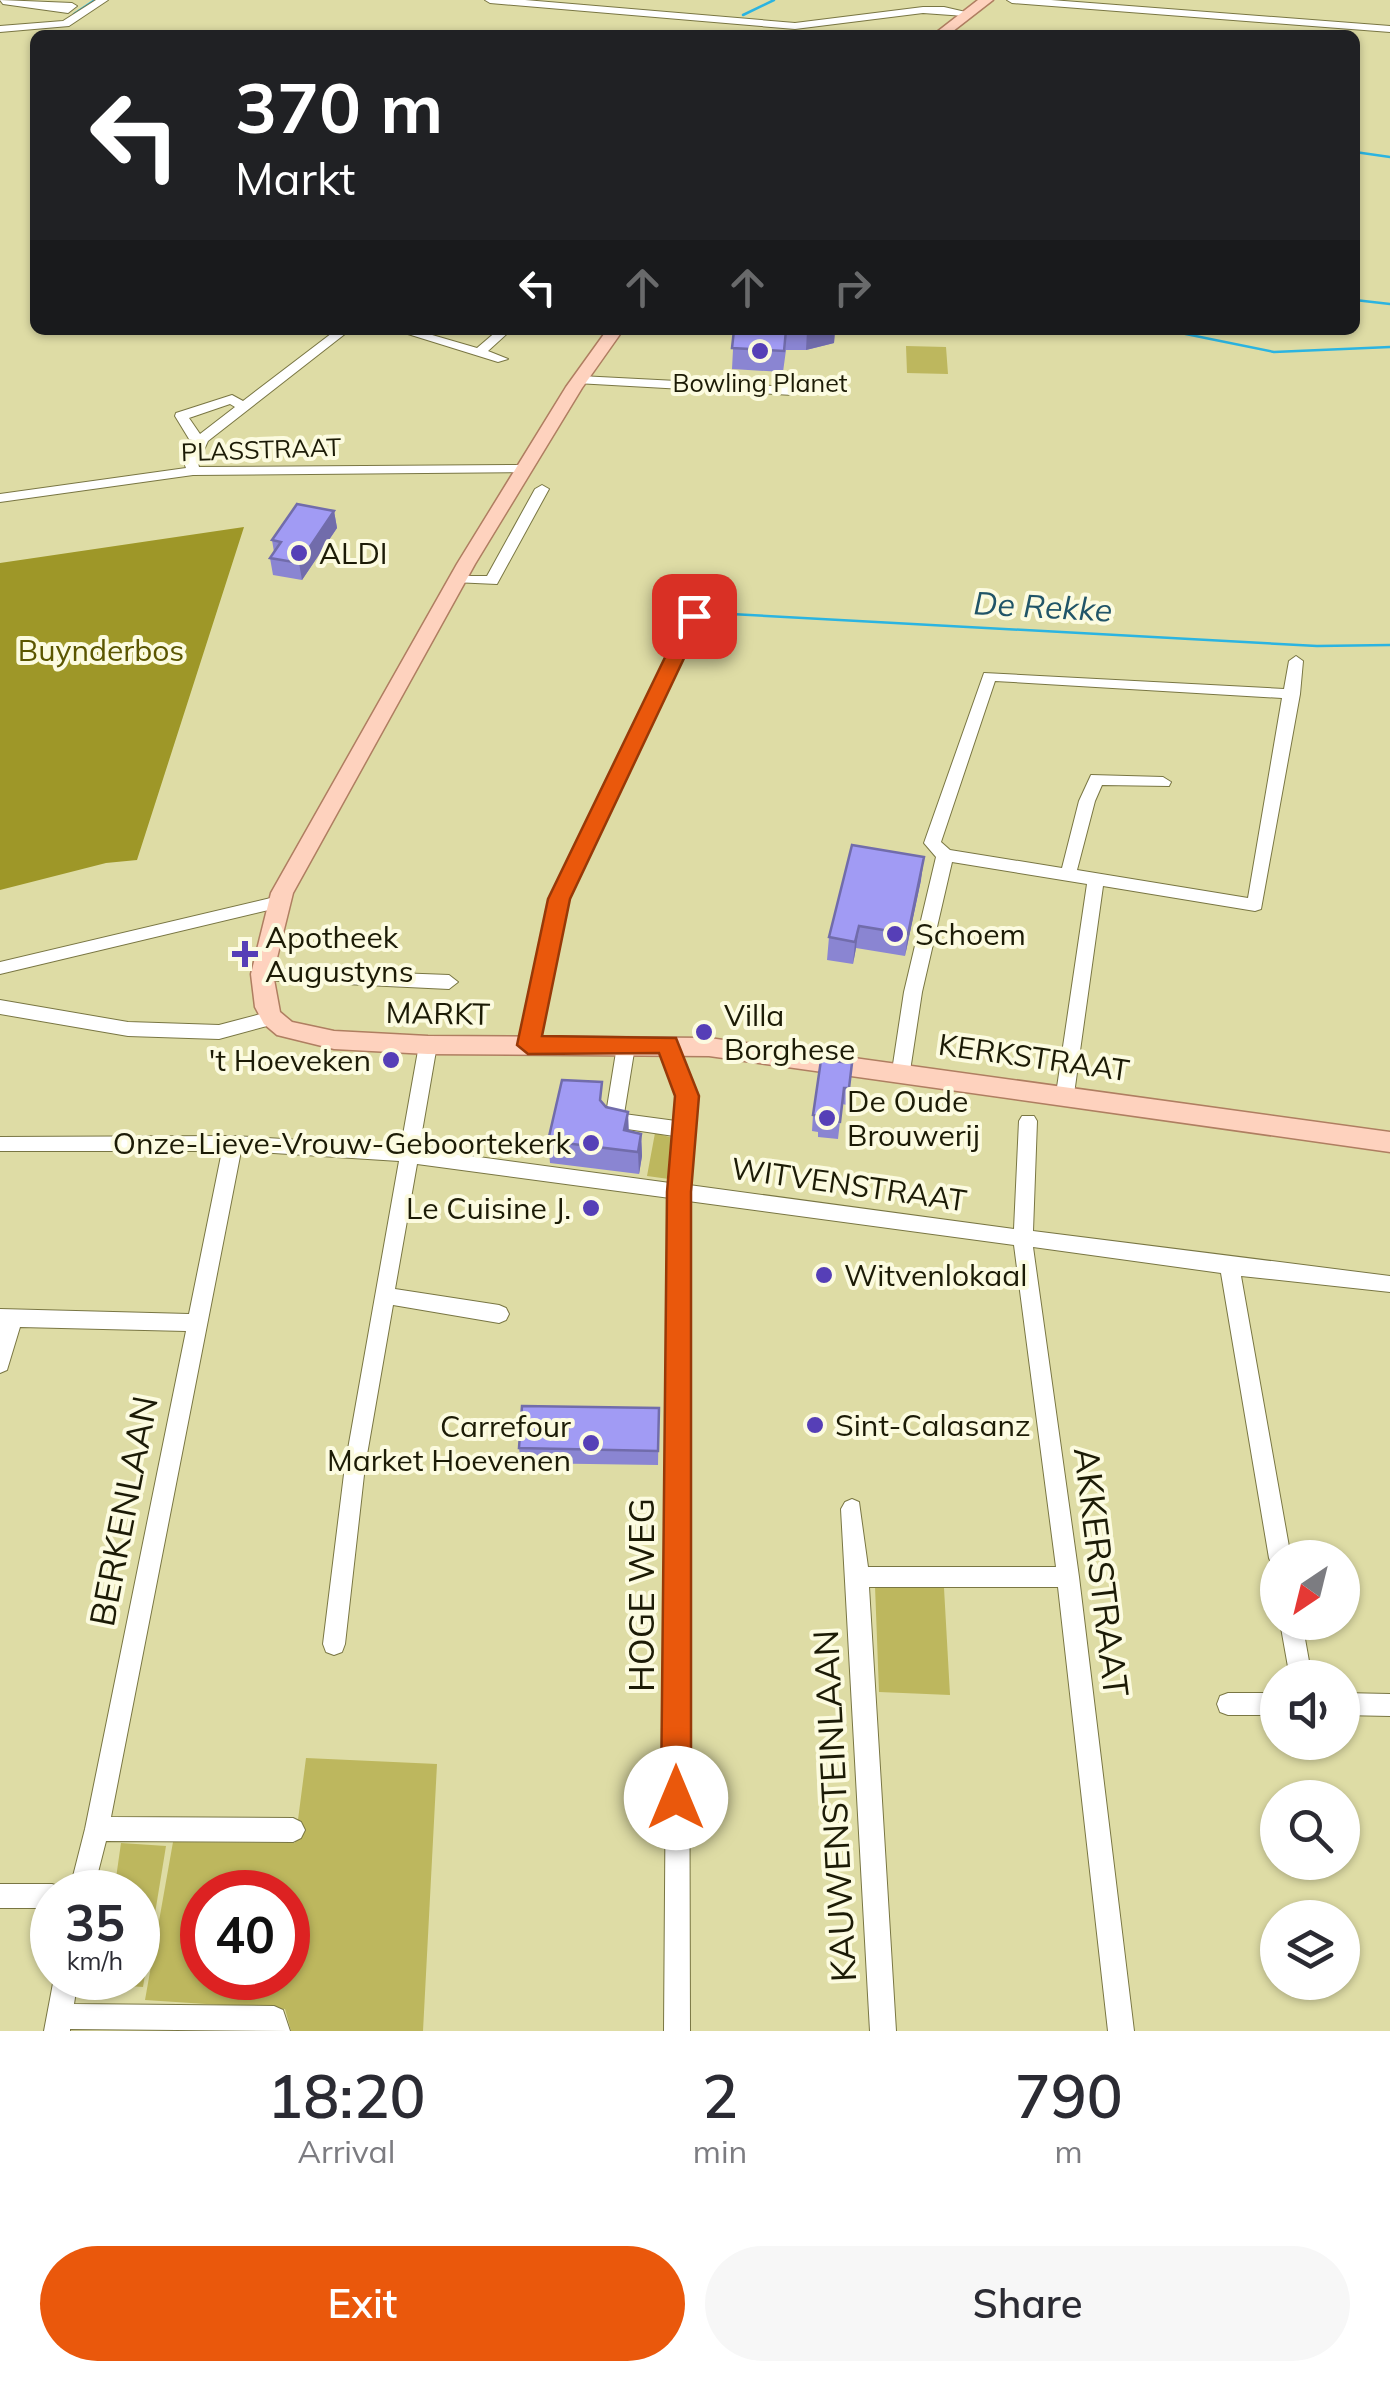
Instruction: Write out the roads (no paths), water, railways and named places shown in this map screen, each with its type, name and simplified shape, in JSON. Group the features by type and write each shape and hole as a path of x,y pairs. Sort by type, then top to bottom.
{"main road":[{"path":"944,30 962,6 988,0"},
{"path":"272,1018 266,1007 262,974 279,902 318,822 525,468 612,335"},
{"name":"MARKT","path":"272,1018 285,1029 312,1037 428,1045 668,1044"},
{"name":"KERKSTRAAT","path":"668,1044 901,1071 1390,1142"}],"street":[{"path":"8,0 72,6 68,10 2,1 8,0"},
{"path":"0,29 65,24 104,0"},
{"path":"490,0 832,26 910,9 962,6"},
{"path":"1012,0 1390,29"},
{"path":"736,30 747,20"},
{"path":"193,471 191,463 202,439 337,335"},
{"path":"418,335 502,359"},
{"path":"479,353 499,335"},
{"path":"580,380 793,391"},
{"path":"202,439 194,436 181,416 232,399 243,406"},
{"name":"PLASSTRAAT","path":"0,498 193,471 525,468"},
{"path":"458,580 492,581 542,490"},
{"path":"528,1045 559,899 694,616"},
{"path":"1292,694 988,676 932,843 945,855 1255,906 1292,694 1296,661"},
{"path":"1068,874 1087,801 1097,779 1163,782"},
{"path":"901,1071 913,992 945,855"},
{"path":"1065,1094 1096,879"},
{"path":"0,968 279,902"},
{"path":"262,974 449,982"},
{"path":"0,1007 128,1029 219,1032 272,1018"},
{"name":"HOGE WEG","path":"668,1044 687,1096 679,1192 678,2031"},
{"path":"334,1644 355,1466 428,1045"},
{"path":"626,1046 614,1120 687,1130"},
{"name":"AKKERSTRAAT","path":"1028,1121 1023,1238 1068,1577 1121,2031"},
{"name":"WITVENSTRAAT","path":"0,1144 233,1144 411,1156 1390,1284"},
{"name":"BERKENLAAN","path":"87,1870 233,1144"},
{"path":"1230,1266 1277,1540"},
{"path":"386,1296 498,1314"},
{"path":"0,1364 6,1318 195,1323"},
{"name":"KAUWENSTEINLAAN","path":"852,1509 883,2031"},
{"path":"858,1577 1068,1577"},
{"path":"1228,1704 1260,1704"},
{"path":"1360,1704 1390,1704"},
{"path":"98,1829 293,1830"},
{"path":"0,1896 30,1896"},
{"path":"58,2023 274,2018 277,2031"}],"waterway":[{"path":"74,14 95,0"},
{"path":"743,15 774,0"},
{"path":"1360,153 1390,157"},
{"path":"1360,301 1390,304"},
{"path":"1191,335 1274,352 1390,347"},
{"name":"De Rekke","path":"693,612 1317,646 1390,645"}],"place":[{"name":"Bowling Planet","path":"760,351"},
{"name":"ALDI","path":"299,553"},
{"name":"Schoem","path":"895,934"},
{"name":"Apotheek Augustyns","path":"245,954"},
{"name":"Villa Borghese","path":"704,1032"},
{"name":"'t Hoeveken","path":"391,1060"},
{"name":"De Oude Brouwerij","path":"827,1118"},
{"name":"Onze-Lieve-Vrouw-Geboortekerk","path":"591,1143"},
{"name":"Le Cuisine J.","path":"591,1208"},
{"name":"Witvenlokaal","path":"824,1275"},
{"name":"Sint-Calasanz","path":"815,1425"},
{"name":"Carrefour Market Hoevenen","path":"591,1443"}],"park label":[{"name":"Buynderbos","path":"101,650"}]}
